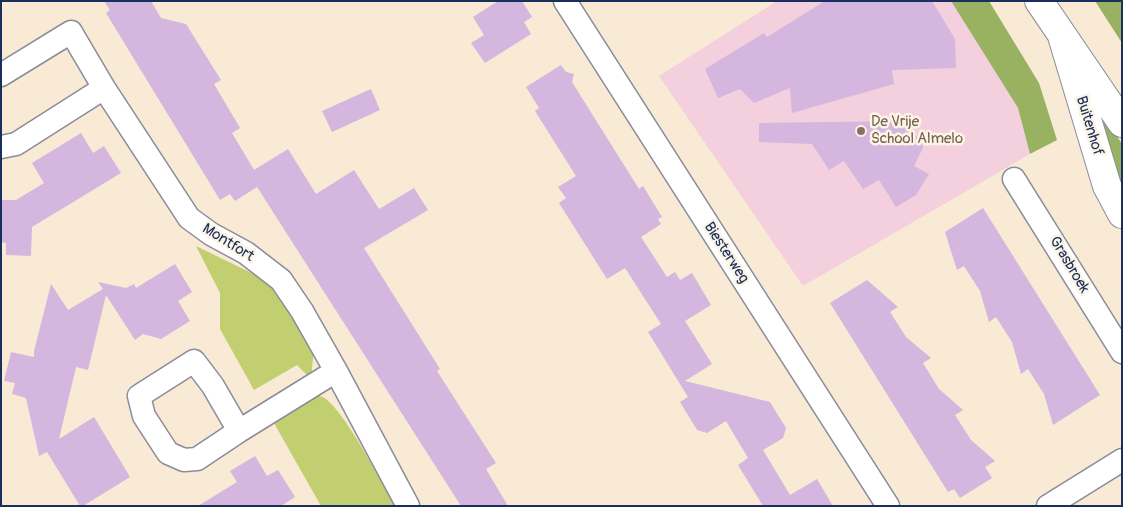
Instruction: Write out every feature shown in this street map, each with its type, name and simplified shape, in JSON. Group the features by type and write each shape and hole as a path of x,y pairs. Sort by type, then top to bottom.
{"street":[{"name":"Biesterweg","path":"565,1 888,506"},
{"name":"Buitenhof","path":"1039,1 1122,123"},
{"name":"Montfort","path":"1,75 70,32 104,88 189,218 211,234 246,253 281,280 302,311 336,371 408,506"},
{"name":"Buitenhof","path":"1062,36 1107,186 1122,214"},
{"path":"1,148 16,144 104,88"},
{"name":"Grasbroek","path":"1014,179 1122,352"},
{"path":"239,431 213,386 194,361 139,396 144,416 168,452 184,460 196,459 336,371"},
{"path":"1048,506 1122,460"}],"shaded area":[{"name":"De Vrije School Almelo","path":"777,1 951,1 1018,108 1030,154 803,286 659,76"}],"green space":[{"path":"951,1 989,1 1039,83 1057,140 1030,154 1018,108"},
{"path":"1095,1 1122,1 1122,43"},
{"path":"1104,123 1109,124 1122,144 1122,201 1100,126"},
{"path":"196,246 272,283 314,348 311,379 297,365 254,390 220,329 220,293"},
{"path":"312,395 323,397 332,404 341,416 362,447 395,506 321,506 270,416"}],"building":[{"path":"104,1 151,1 161,18 186,24 221,80 214,84 240,128 232,133 254,170 288,149 316,194 354,170 379,209 414,188 428,210 364,248 440,369 437,371 496,463 486,469 508,506 461,506 257,187 235,201 230,194 220,200 106,13 110,10"},
{"path":"498,1 522,1 532,17 524,22 531,34 485,63 471,43 484,35 473,17"},
{"path":"825,1 932,1 955,39 956,68 892,70 894,84 792,113 790,88 754,103 740,89 718,98 705,69 764,33 767,37"},
{"path":"561,65 566,72 574,74 572,82 639,189 643,186 662,217 658,219 661,224 641,237 667,277 675,272 680,280 692,273 711,305 685,321 712,364 685,381 770,402 786,428 783,438 763,450 790,495 817,479 833,506 763,506 738,465 748,458 726,421 707,433 697,430 680,402 688,397 648,332 661,324 625,268 607,279 559,203 566,198 558,187 576,176 535,111 539,108 526,87"},
{"path":"371,89 380,110 332,132 322,111"},
{"path":"904,121 907,131 921,138 923,148 914,166 929,174 916,195 896,207 879,180 863,189 844,161 829,170 812,144 759,142 759,123"},
{"path":"81,133 93,153 104,146 121,173 32,227 31,256 6,255 6,243 1,242 1,200 16,200 44,183 32,163"},
{"path":"983,208 1100,395 1053,425 1044,394 1028,369 1021,374 1012,342 996,317 989,322 980,291 964,266 957,270 945,232"},
{"path":"175,264 192,292 178,301 190,321 161,339 143,334 135,340 106,295 88,370 76,367 59,439 94,417 130,477 83,506 80,506 47,452 39,456 26,398 12,394 15,383 4,381 11,352 34,357 51,284 68,310 103,289 98,282 126,288 134,284 136,288"},
{"path":"867,280 898,307 890,312 906,337 931,358 923,363 939,389 963,410 955,415 971,440 995,461 985,467 992,478 960,498 954,489 948,492 830,303"},
{"path":"255,456 267,476 278,470 295,497 281,506 198,506 237,482 230,471"}],"place":[{"name":"De Vrije School Almelo","path":"861,131"}]}
